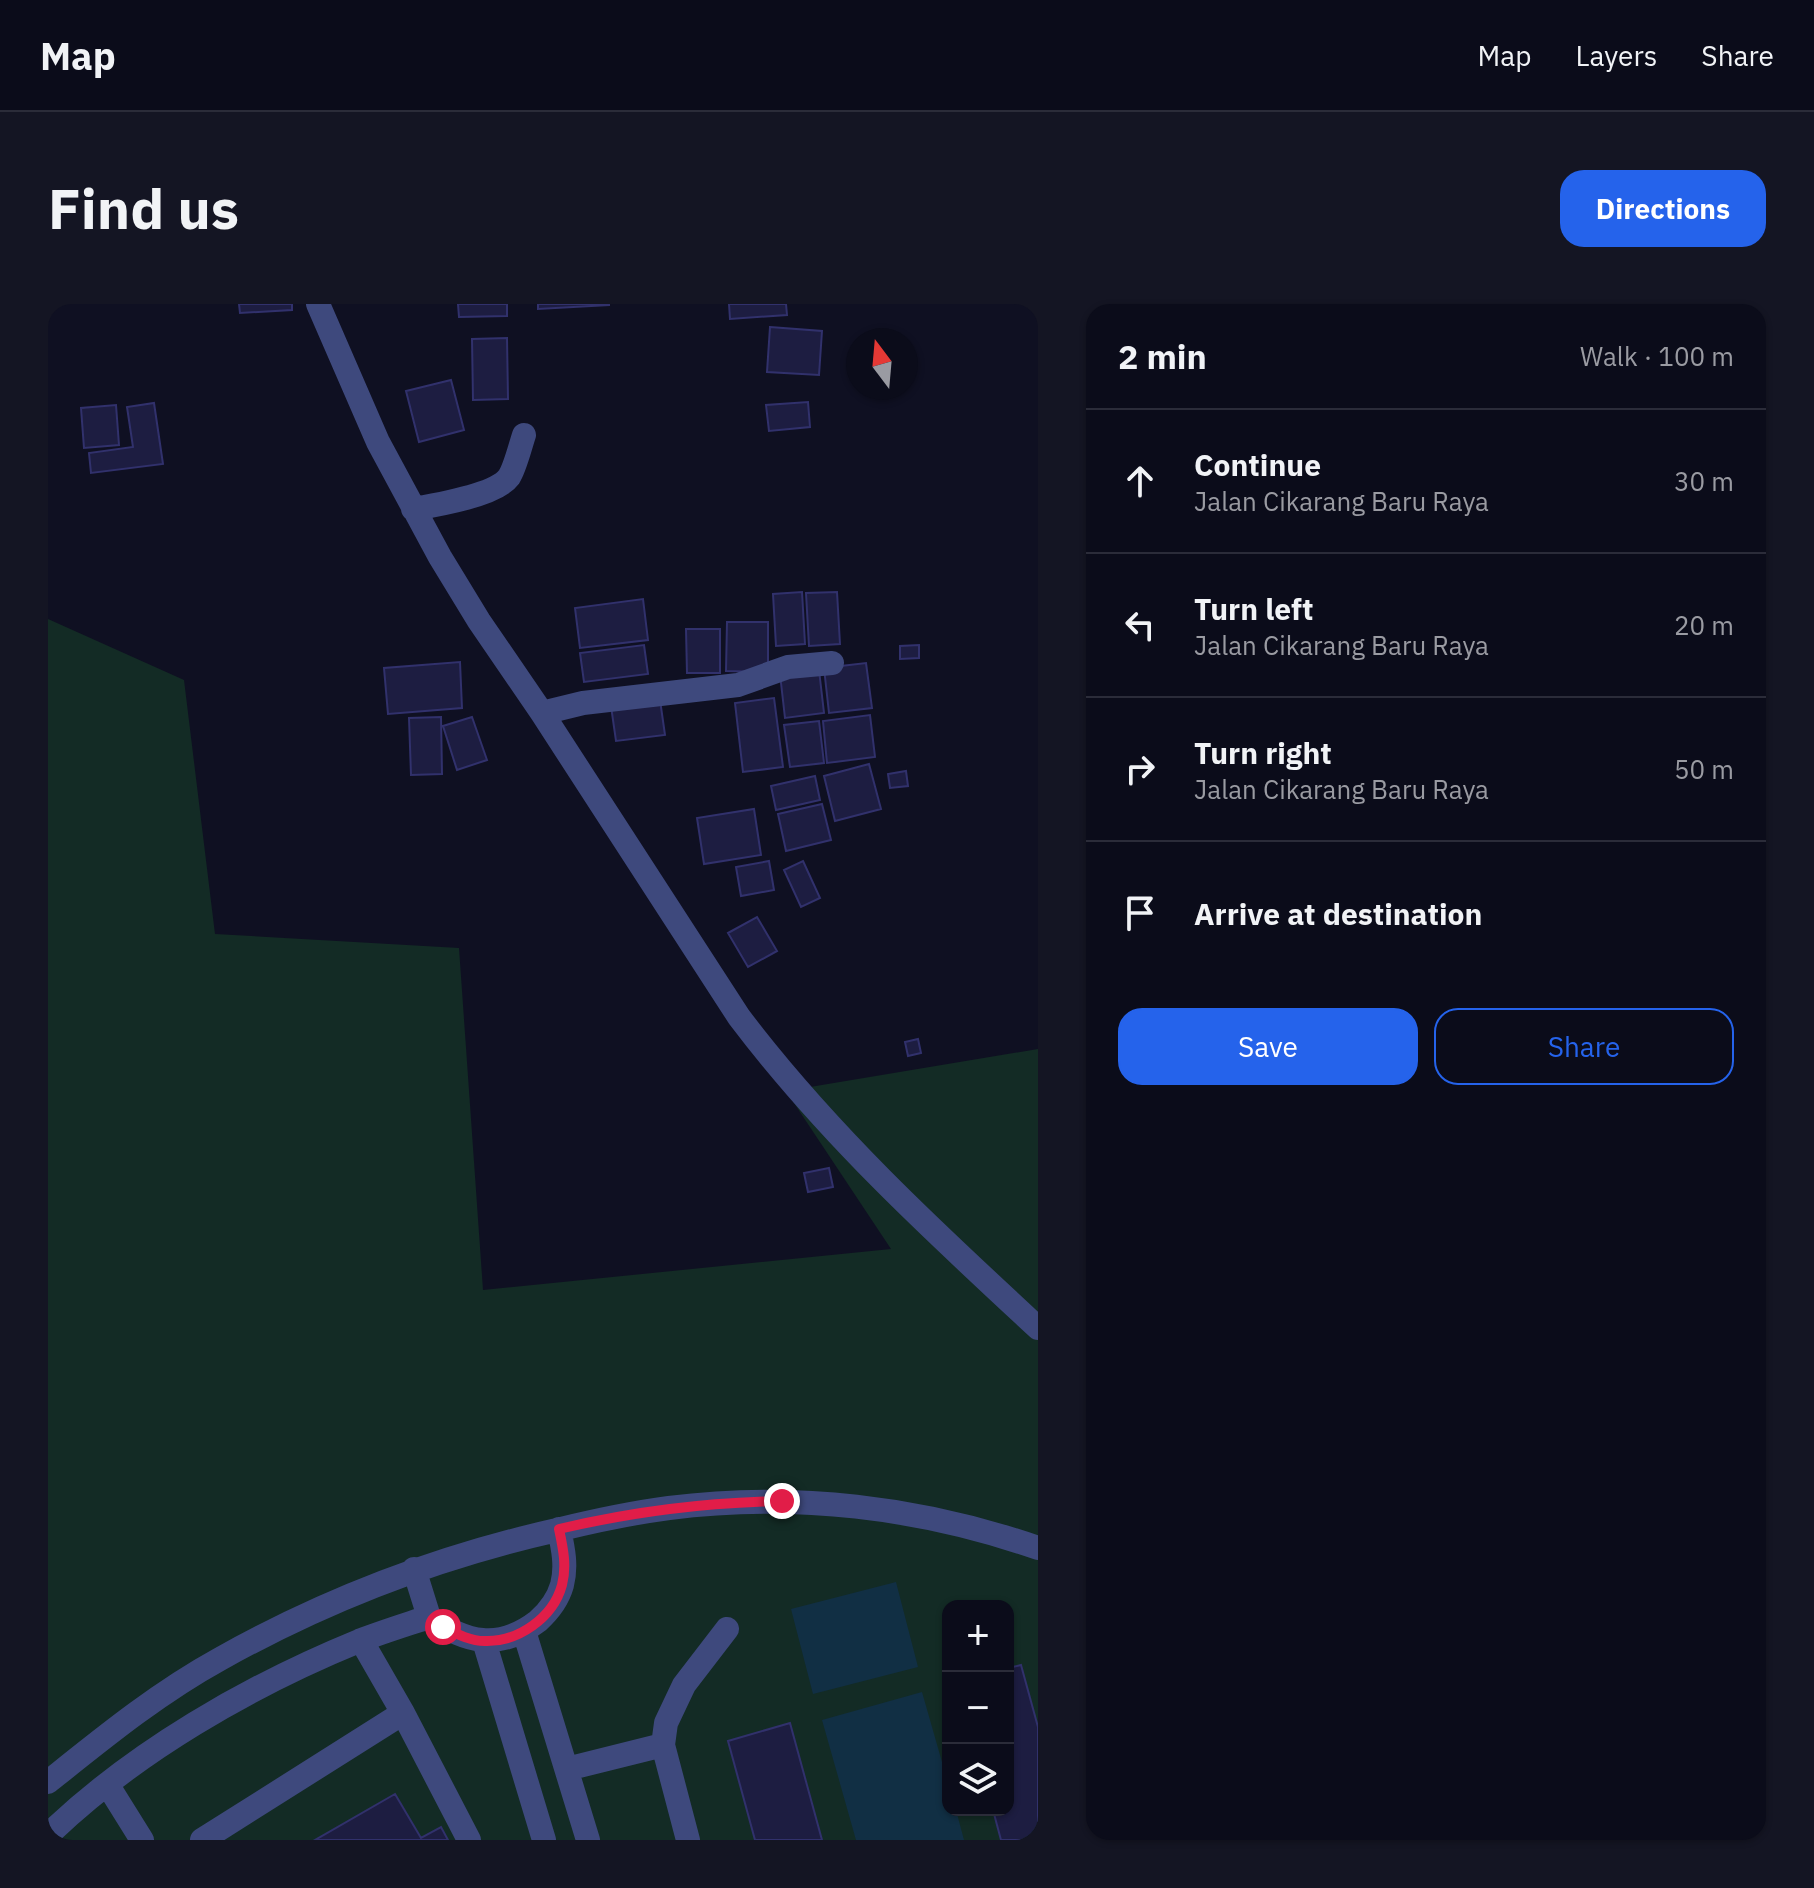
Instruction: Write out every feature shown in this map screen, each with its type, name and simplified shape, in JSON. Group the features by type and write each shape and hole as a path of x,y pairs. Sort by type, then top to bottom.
{"street":[{"path":"318,304 355,392 413,509 479,621 739,1017 817,1111 874,1172 1038,1328"},
{"path":"413,509 496,488 509,476 524,435"},
{"path":"542,713 583,703 738,685 788,667 832,663"},
{"path":"48,1782 126,1720 217,1660 314,1610 414,1569 511,1540 614,1516 726,1502 782,1501 894,1511 1004,1536 1038,1548"},
{"path":"414,1569 429,1617 463,1637 484,1641 505,1639 524,1631 548,1613 562,1586 565,1557 559,1529"},
{"path":"62,1832 107,1784 229,1703 294,1669 361,1640 429,1617"},
{"path":"688,1840 663,1745 666,1723 684,1685 727,1629"},
{"path":"524,1631 588,1840"},
{"path":"361,1640 469,1840"},
{"path":"484,1641 544,1840"},
{"path":"202,1840 403,1713"},
{"path":"567,1769 663,1745"},
{"path":"107,1784 142,1840"}],"green space":[{"path":"48,619 184,680 215,934 459,948 483,1290 891,1249 786,1091 1038,1049 1038,1840 48,1840"}],"water":[{"path":"896,1582 918,1667 813,1694 791,1609"},
{"path":"922,1692 942,1762 942,1816 958,1816 964,1840 856,1840 822,1720"}],"building":[{"path":"239,304 292,304 292,310 240,313"},
{"path":"458,304 507,304 507,316 459,317"},
{"path":"538,304 609,304 609,305 538,309"},
{"path":"729,304 786,304 787,315 730,319"},
{"path":"770,327 822,331 819,375 767,372"},
{"path":"507,338 508,399 473,400 472,339"},
{"path":"451,380 464,430 419,442 406,391"},
{"path":"808,402 810,427 769,431 766,405"},
{"path":"154,403 163,464 91,473 89,453 133,447 127,407"},
{"path":"116,405 119,445 84,448 81,408"},
{"path":"802,592 805,644 776,646 773,594"},
{"path":"837,592 840,644 809,646 806,593"},
{"path":"643,599 648,640 580,648 575,608"},
{"path":"727,622 768,622 768,672 726,671"},
{"path":"686,629 720,629 720,673 687,673"},
{"path":"644,645 648,674 584,682 580,653"},
{"path":"919,645 919,658 900,659 900,646"},
{"path":"460,662 462,708 388,714 384,668"},
{"path":"866,663 872,708 829,713 824,668"},
{"path":"819,670 824,713 785,718 780,674"},
{"path":"774,698 783,767 743,772 735,703"},
{"path":"660,700 665,735 616,741 611,706"},
{"path":"870,715 875,757 827,763 823,721"},
{"path":"441,717 442,774 411,775 409,718"},
{"path":"472,717 487,760 457,770 443,726"},
{"path":"819,721 824,763 790,767 784,725"},
{"path":"869,764 881,809 835,821 824,776"},
{"path":"906,771 908,786 890,788 888,774"},
{"path":"815,776 820,800 776,810 771,786"},
{"path":"822,804 831,840 786,851 778,814"},
{"path":"754,809 761,855 704,864 697,818"},
{"path":"769,861 774,890 741,896 736,867"},
{"path":"803,861 820,898 801,907 784,870"},
{"path":"757,917 777,951 748,967 728,933"},
{"path":"918,1039 921,1053 908,1056 905,1042"},
{"path":"829,1168 833,1187 808,1192 804,1173"},
{"path":"1021,1665 1038,1727 1038,1840 1001,1840 995,1816 1014,1816 1014,1667"},
{"path":"790,1723 822,1840 755,1840 728,1741"},
{"path":"395,1794 421,1838 441,1827 448,1840 315,1840"}],"route":[{"path":"443,1627 463,1637 484,1641 505,1639 524,1631 548,1613 562,1586 565,1557 559,1529 614,1516 670,1508 726,1502 782,1501"}]}
